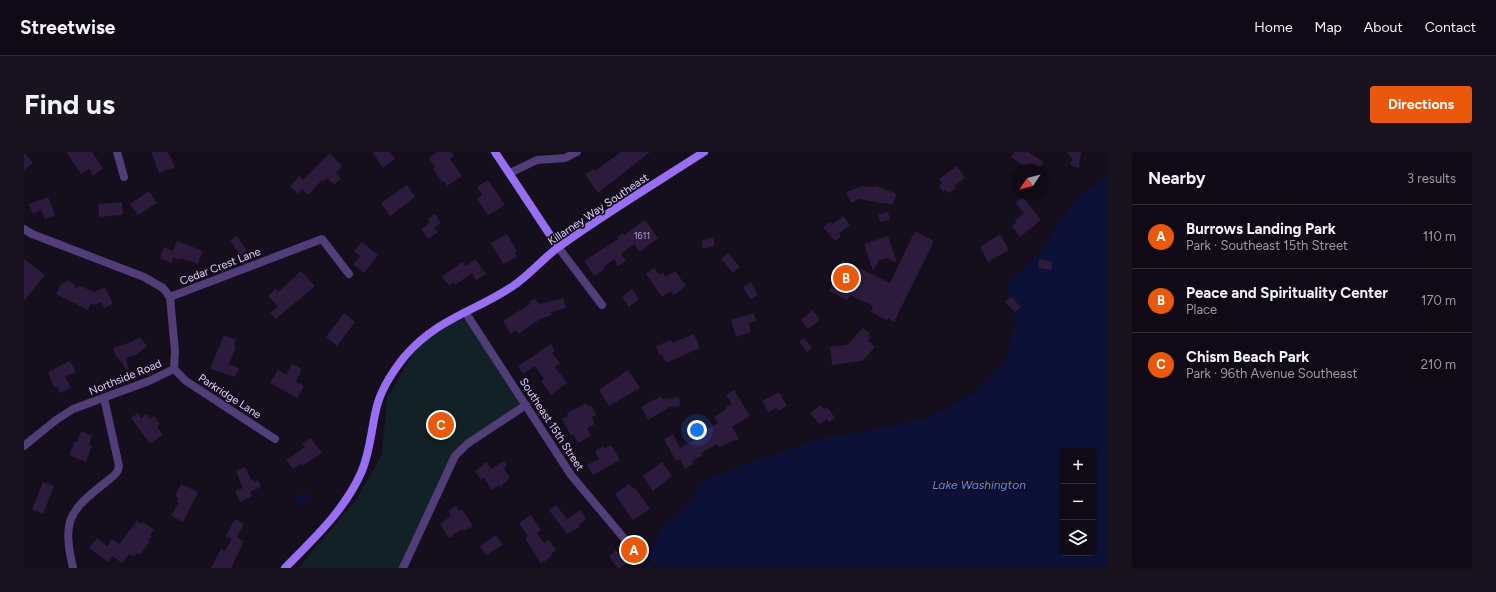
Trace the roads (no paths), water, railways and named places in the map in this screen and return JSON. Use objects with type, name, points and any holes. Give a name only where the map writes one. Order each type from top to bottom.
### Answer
[{"type":"street","points":[[117,152],[124,177]]},
{"type":"street","points":[[495,152],[558,247],[602,305]]},
{"type":"street","points":[[510,173],[533,161],[565,158],[577,152]]},
{"type":"street","name":"Killarney Way Southeast","points":[[285,568],[332,519],[353,490],[367,455],[379,398],[394,372],[420,341],[446,321],[514,286],[558,247],[704,152]]},
{"type":"street","name":"Cedar Crest Lane","points":[[24,229],[32,234],[144,277],[163,288],[170,297],[322,239],[349,274]]},
{"type":"street","name":"Northside Road","points":[[24,446],[64,414],[174,369],[175,351],[170,297]]},
{"type":"street","name":"Southeast 15th Street","points":[[465,312],[571,475],[628,543]]},
{"type":"street","name":"Parkridge Lane","points":[[174,369],[186,381],[275,439]]},
{"type":"street","points":[[73,568],[68,538],[69,528],[76,507],[118,472],[119,466],[104,398]]},
{"type":"street","points":[[403,568],[455,456],[467,444],[526,405]]},
{"type":"water","name":"Lake Washington","points":[[1108,176],[1108,568],[642,568],[648,552],[657,540],[660,530],[697,496],[693,490],[713,476],[729,472],[739,466],[823,438],[861,432],[928,418],[974,393],[1006,361],[1015,322],[1006,283],[1039,253],[1078,197]]},
{"type":"water","points":[[305,491],[308,494],[308,498],[300,506],[297,506],[295,502],[301,492]]},
{"type":"place","name":"Peace and Spirituality Center","points":[[846,278]]},
{"type":"place","name":"Chism Beach Park","points":[[441,425]]},
{"type":"place","name":"Burrows Landing Park","points":[[634,550]]}]
